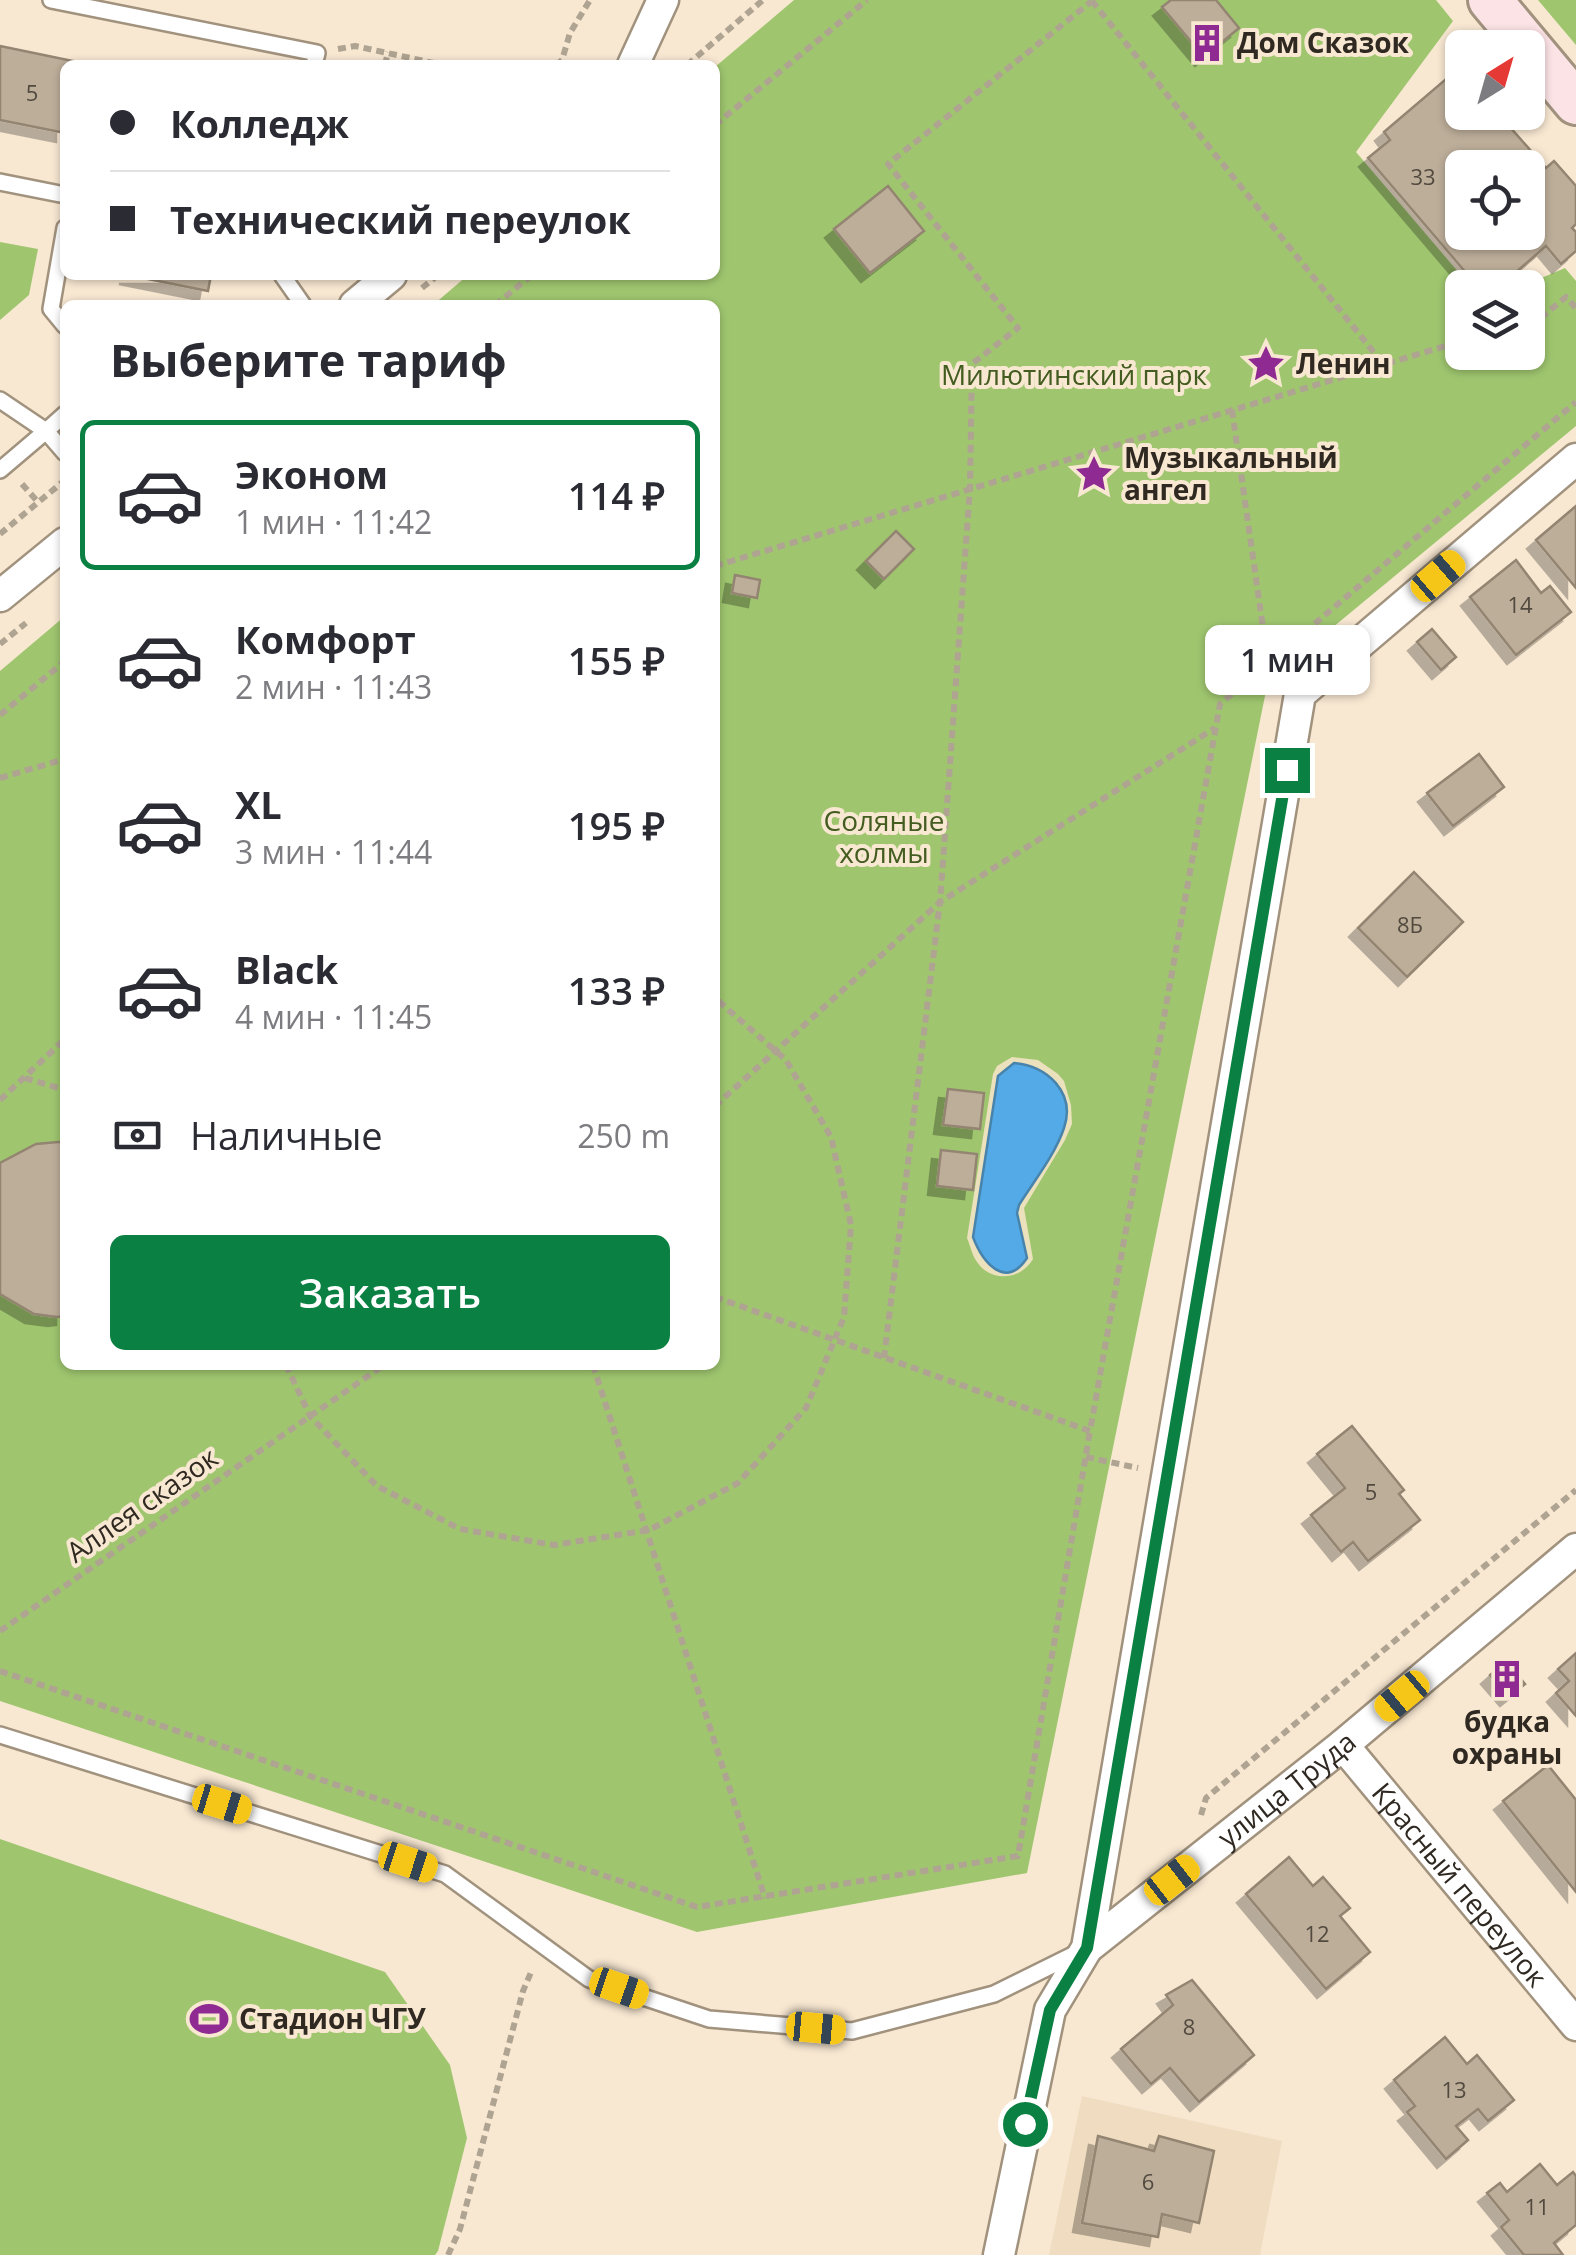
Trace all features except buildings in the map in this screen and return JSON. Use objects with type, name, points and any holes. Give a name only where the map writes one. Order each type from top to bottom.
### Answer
[{"type":"main road","points":[[1490,0],[1576,103]]},
{"type":"street","points":[[635,60],[663,0]]},
{"type":"street","points":[[361,300],[385,280]]},
{"type":"street","points":[[1000,2255],[1050,2010],[1087,1948],[1300,694],[1576,459]]},
{"type":"street","points":[[0,596],[60,547]]},
{"type":"street","name":"улица Труда","points":[[1087,1948],[1344,1745],[1576,1548]]},
{"type":"street","name":"Красный переулок","points":[[1344,1745],[1576,2025]]},
{"type":"lane","points":[[51,0],[316,59]]},
{"type":"lane","points":[[0,182],[60,194]]},
{"type":"lane","points":[[60,255],[50,309],[60,320]]},
{"type":"lane","points":[[0,400],[46,430],[60,447]]},
{"type":"lane","points":[[0,470],[60,418]]},
{"type":"lane","points":[[0,1735],[444,1874],[589,1978],[709,2019],[852,2031],[994,1994],[1087,1948]]},
{"type":"path","points":[[562,60],[570,33],[590,0]]},
{"type":"path","points":[[693,60],[764,0]]},
{"type":"path","points":[[720,120],[867,0]]},
{"type":"path","points":[[884,1358],[940,902],[970,488],[972,364],[1018,328],[888,164],[1092,1],[1384,364]]},
{"type":"path","points":[[316,59],[355,46],[422,60]]},
{"type":"path","points":[[386,60],[388,52]]},
{"type":"path","points":[[501,300],[526,280]]},
{"type":"path","points":[[1545,314],[1566,297],[1576,308]]},
{"type":"path","points":[[720,564],[1445,346]]},
{"type":"path","points":[[0,1670],[698,1907],[1018,1856],[1220,704],[1576,402]]},
{"type":"path","points":[[1232,410],[1268,663]]},
{"type":"path","points":[[0,534],[60,484]]},
{"type":"path","points":[[0,715],[60,665]]},
{"type":"path","points":[[720,1101],[940,902],[1215,728]]},
{"type":"path","points":[[0,778],[60,760]]},
{"type":"path","points":[[288,1370],[310,1416],[376,1486],[460,1529],[554,1544],[646,1530],[738,1483],[806,1408],[844,1317],[852,1225],[831,1137],[786,1060],[720,1002]]},
{"type":"path","points":[[0,1100],[60,1044]]},
{"type":"path","points":[[24,1078],[60,1089]]},
{"type":"path","points":[[720,1299],[1090,1432]]},
{"type":"path","name":"Аллея сказок","points":[[0,1630],[377,1370]]},
{"type":"path","points":[[595,1370],[764,1898]]},
{"type":"path","points":[[1086,1457],[1168,1475]]},
{"type":"path","points":[[1199,1821],[1206,1798],[1576,1490]]},
{"type":"path","points":[[448,2255],[460,2229],[523,1991],[543,1946]]},
{"type":"shaded area","points":[[1082,2096],[1282,2141],[1260,2255],[1049,2255]]},
{"type":"green space","name":"Милютинский парк","points":[[794,0],[1436,0],[1453,21],[1356,152],[1457,270],[1445,270],[1445,370],[1545,370],[1545,276],[1565,268],[1576,281],[1576,426],[1268,681],[1027,1873],[697,1932],[0,1701],[0,671],[60,620],[60,1370],[720,1370],[720,300],[439,300],[462,280],[720,280],[720,63]]},
{"type":"green space","points":[[1538,0],[1576,0],[1576,45]]},
{"type":"green space","points":[[0,242],[38,249],[29,295],[0,320]]},
{"type":"green space","name":"Стадион ЧГУ","points":[[0,1839],[385,1972],[450,2065],[467,2138],[435,2255],[0,2255]]},
{"type":"sand","points":[[1012,1057],[1038,1060],[1058,1074],[1071,1105],[1072,1124],[1024,1208],[1033,1259],[1014,1275],[998,1276],[983,1269],[967,1238],[993,1074],[997,1066]]},
{"type":"water","points":[[1014,1063],[1037,1069],[1056,1083],[1067,1115],[1055,1148],[1019,1205],[1017,1213],[1027,1258],[1019,1268],[1003,1272],[988,1263],[973,1237],[998,1076]]},
{"type":"place","name":"Дом Сказок","points":[[1207,43]]},
{"type":"place","name":"Ленин","points":[[1266,364]]},
{"type":"place","name":"Музыкальный ангел","points":[[1094,474]]},
{"type":"place","name":"будка охраны","points":[[1507,1679]]},
{"type":"place","name":"Стадион ЧГУ","points":[[209,2019]]},
{"type":"route","points":[[1025,2124],[1050,2010],[1087,1948],[1287,770]]},
{"type":"park label","name":"Соляные холмы","points":[[884,837]]}]
